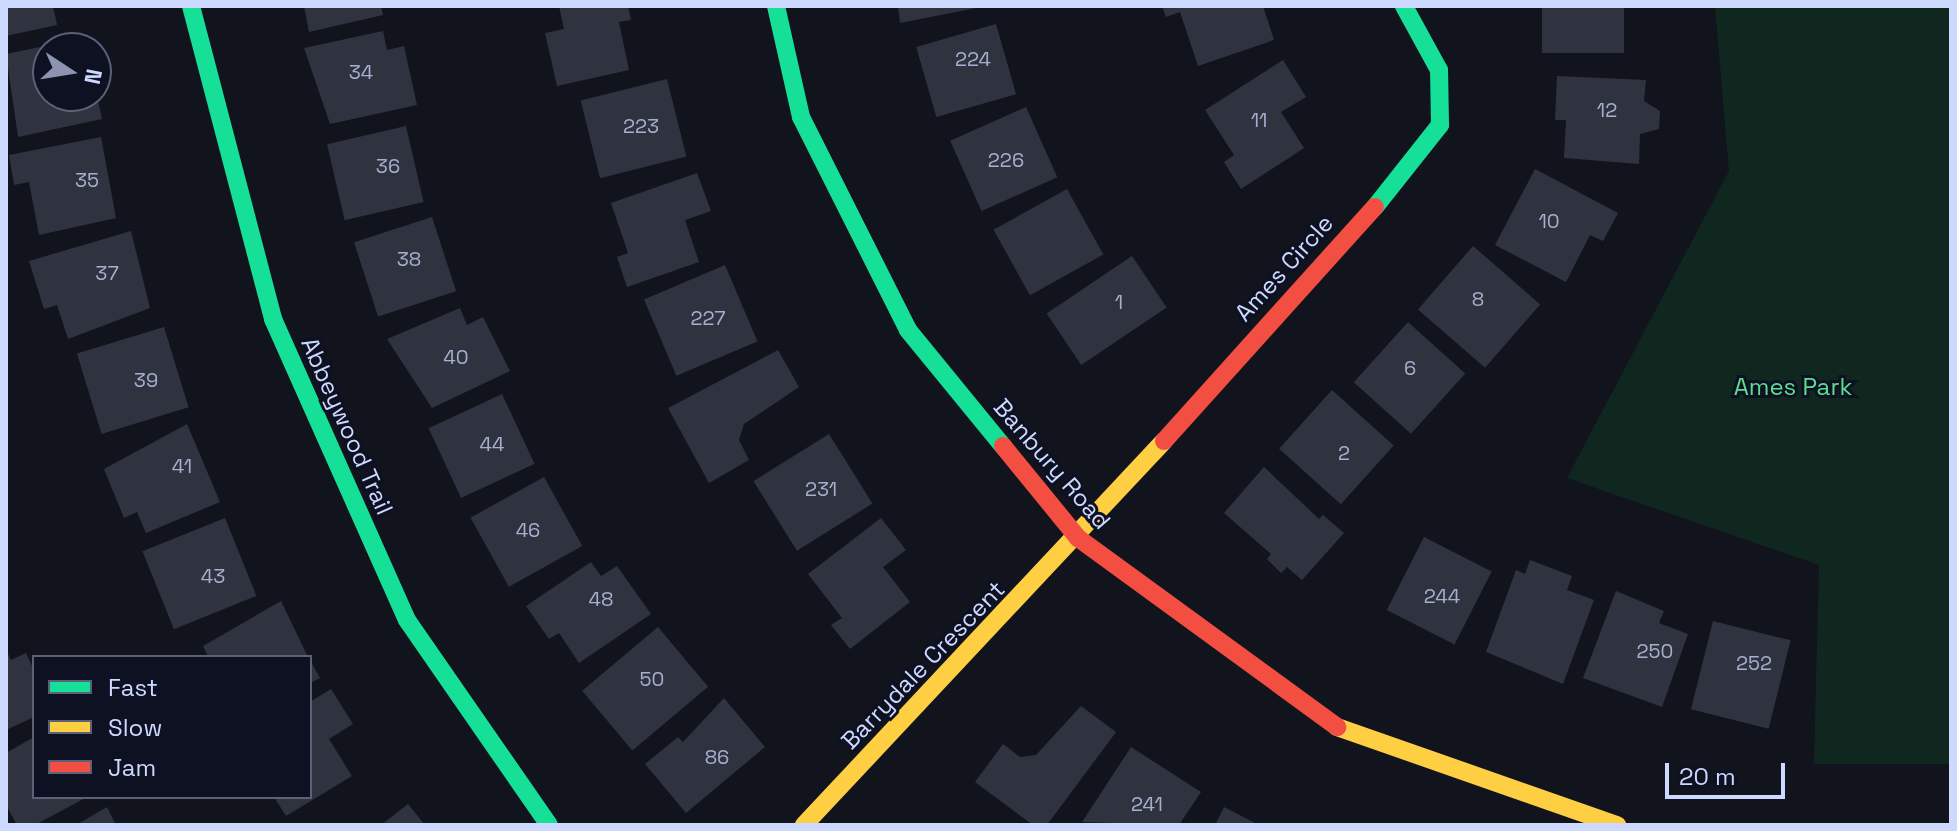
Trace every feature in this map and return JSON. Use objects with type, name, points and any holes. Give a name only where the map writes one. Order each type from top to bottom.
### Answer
[{"type":"street","name":"Abbeywood Trail","points":[[191,6],[206,82],[280,334],[407,620],[549,825]]},
{"type":"street","name":"Banbury Road","points":[[776,6],[801,117],[908,330],[1078,538],[1331,725],[1617,825]]},
{"type":"street","name":"Ames Circle","points":[[1078,538],[1427,148],[1440,125],[1439,70],[1404,6]]},
{"type":"street","name":"Barrydale Crescent","points":[[804,825],[1078,538]]},
{"type":"green space","name":"Ames Park","points":[[1715,6],[1951,6],[1951,764],[1814,764],[1819,565],[1567,478],[1729,171]]},
{"type":"building","points":[[6,6],[53,6],[57,25],[6,36]]},
{"type":"building","points":[[304,6],[381,6],[383,15],[309,32]]},
{"type":"building","points":[[559,6],[628,6],[631,20],[619,22],[629,70],[557,86],[545,33],[564,29]]},
{"type":"building","points":[[898,6],[975,6],[976,8],[900,23]]},
{"type":"building","points":[[1162,6],[1263,6],[1274,40],[1198,66],[1180,12],[1166,17]]},
{"type":"building","points":[[1542,6],[1624,6],[1624,53],[1542,53]]},
{"type":"building","points":[[996,24],[1016,94],[936,117],[916,47]]},
{"type":"building","points":[[383,31],[387,50],[404,46],[417,105],[330,124],[304,48]]},
{"type":"building","points":[[32,49],[32,112],[100,112],[102,119],[18,137],[6,54]]},
{"type":"building","points":[[1283,60],[1306,97],[1281,112],[1304,148],[1241,189],[1224,162],[1234,155],[1205,110]]},
{"type":"building","points":[[1557,76],[1646,80],[1644,101],[1660,111],[1659,129],[1640,134],[1639,164],[1564,158],[1566,120],[1555,120]]},
{"type":"building","points":[[667,79],[686,157],[600,178],[581,101]]},
{"type":"building","points":[[1026,107],[1057,177],[981,211],[950,141]]},
{"type":"building","points":[[406,126],[424,202],[345,220],[327,144]]},
{"type":"building","points":[[101,137],[116,218],[39,235],[29,182],[14,185],[9,155]]},
{"type":"building","points":[[1535,169],[1618,213],[1603,241],[1590,235],[1566,282],[1495,245]]},
{"type":"building","points":[[697,173],[711,211],[685,220],[699,262],[627,287],[617,257],[628,253],[611,203]]},
{"type":"building","points":[[1067,189],[1103,255],[1030,295],[994,230]]},
{"type":"building","points":[[432,217],[456,291],[378,317],[354,242]]},
{"type":"building","points":[[131,231],[150,308],[68,339],[57,305],[44,309],[29,261]]},
{"type":"building","points":[[1473,246],[1540,304],[1485,368],[1418,309]]},
{"type":"building","points":[[1132,256],[1167,307],[1081,365],[1047,314]]},
{"type":"building","points":[[725,265],[757,341],[676,376],[644,299]]},
{"type":"building","points":[[460,308],[467,325],[483,317],[510,371],[432,408],[387,339]]},
{"type":"building","points":[[1408,322],[1465,374],[1411,434],[1354,382]]},
{"type":"building","points":[[164,327],[189,407],[102,434],[77,354]]},
{"type":"building","points":[[778,350],[799,387],[744,424],[739,440],[749,460],[709,483],[668,408]]},
{"type":"building","points":[[1332,390],[1394,446],[1341,504],[1279,449]]},
{"type":"building","points":[[502,394],[535,464],[461,498],[429,428]]},
{"type":"building","points":[[187,424],[220,502],[146,533],[137,512],[124,518],[104,469]]},
{"type":"building","points":[[829,434],[872,504],[797,551],[754,481]]},
{"type":"building","points":[[1264,467],[1319,519],[1323,515],[1344,533],[1302,580],[1287,567],[1281,573],[1267,559],[1271,554],[1224,513]]},
{"type":"building","points":[[544,477],[582,546],[509,587],[471,518]]},
{"type":"building","points":[[225,518],[256,596],[174,629],[142,551]]},
{"type":"building","points":[[881,518],[906,550],[883,567],[910,602],[850,649],[831,625],[842,618],[808,574]]},
{"type":"building","points":[[1424,537],[1492,572],[1454,645],[1387,610]]},
{"type":"building","points":[[1530,560],[1572,576],[1567,590],[1594,600],[1563,684],[1486,652],[1516,570],[1525,574]]},
{"type":"building","points":[[591,562],[601,576],[617,566],[651,614],[579,663],[559,633],[549,639],[526,606]]},
{"type":"building","points":[[1616,591],[1664,611],[1659,623],[1688,634],[1662,707],[1583,678]]},
{"type":"building","points":[[281,601],[307,655],[207,655],[203,646]]},
{"type":"building","points":[[1713,621],[1791,640],[1769,729],[1691,709]]},
{"type":"building","points":[[658,627],[708,687],[632,750],[582,691]]},
{"type":"building","points":[[6,650],[11,660],[26,653],[32,666],[32,718],[6,730]]},
{"type":"building","points":[[312,664],[320,678],[312,682]]},
{"type":"building","points":[[331,689],[353,724],[329,739],[352,776],[286,816],[275,799],[312,799],[312,701]]},
{"type":"building","points":[[724,698],[765,747],[686,813],[645,764],[678,737],[683,742]]},
{"type":"building","points":[[1081,706],[1116,732],[1047,825],[1033,825],[975,782],[1003,744],[1020,757],[1036,755]]},
{"type":"building","points":[[32,738],[32,799],[83,799],[35,825],[17,825],[6,805],[6,753]]},
{"type":"building","points":[[1131,747],[1201,792],[1179,825],[1082,822]]},
{"type":"building","points":[[408,804],[425,825],[381,825]]},
{"type":"building","points":[[107,807],[116,825],[76,825]]},
{"type":"building","points":[[1224,807],[1259,825],[1215,825]]},
{"type":"traffic: fast","points":[[191,6],[273,319],[407,620],[549,825]]},
{"type":"traffic: fast","points":[[776,6],[801,117],[908,330],[1003,446]]},
{"type":"traffic: fast","points":[[1375,207],[1440,125],[1439,70],[1404,6]]},
{"type":"traffic: slow","points":[[804,825],[1164,441]]},
{"type":"traffic: slow","points":[[1337,727],[1617,825]]},
{"type":"traffic: jam","points":[[1164,441],[1375,207]]},
{"type":"traffic: jam","points":[[1003,446],[1078,538],[1337,727]]}]
